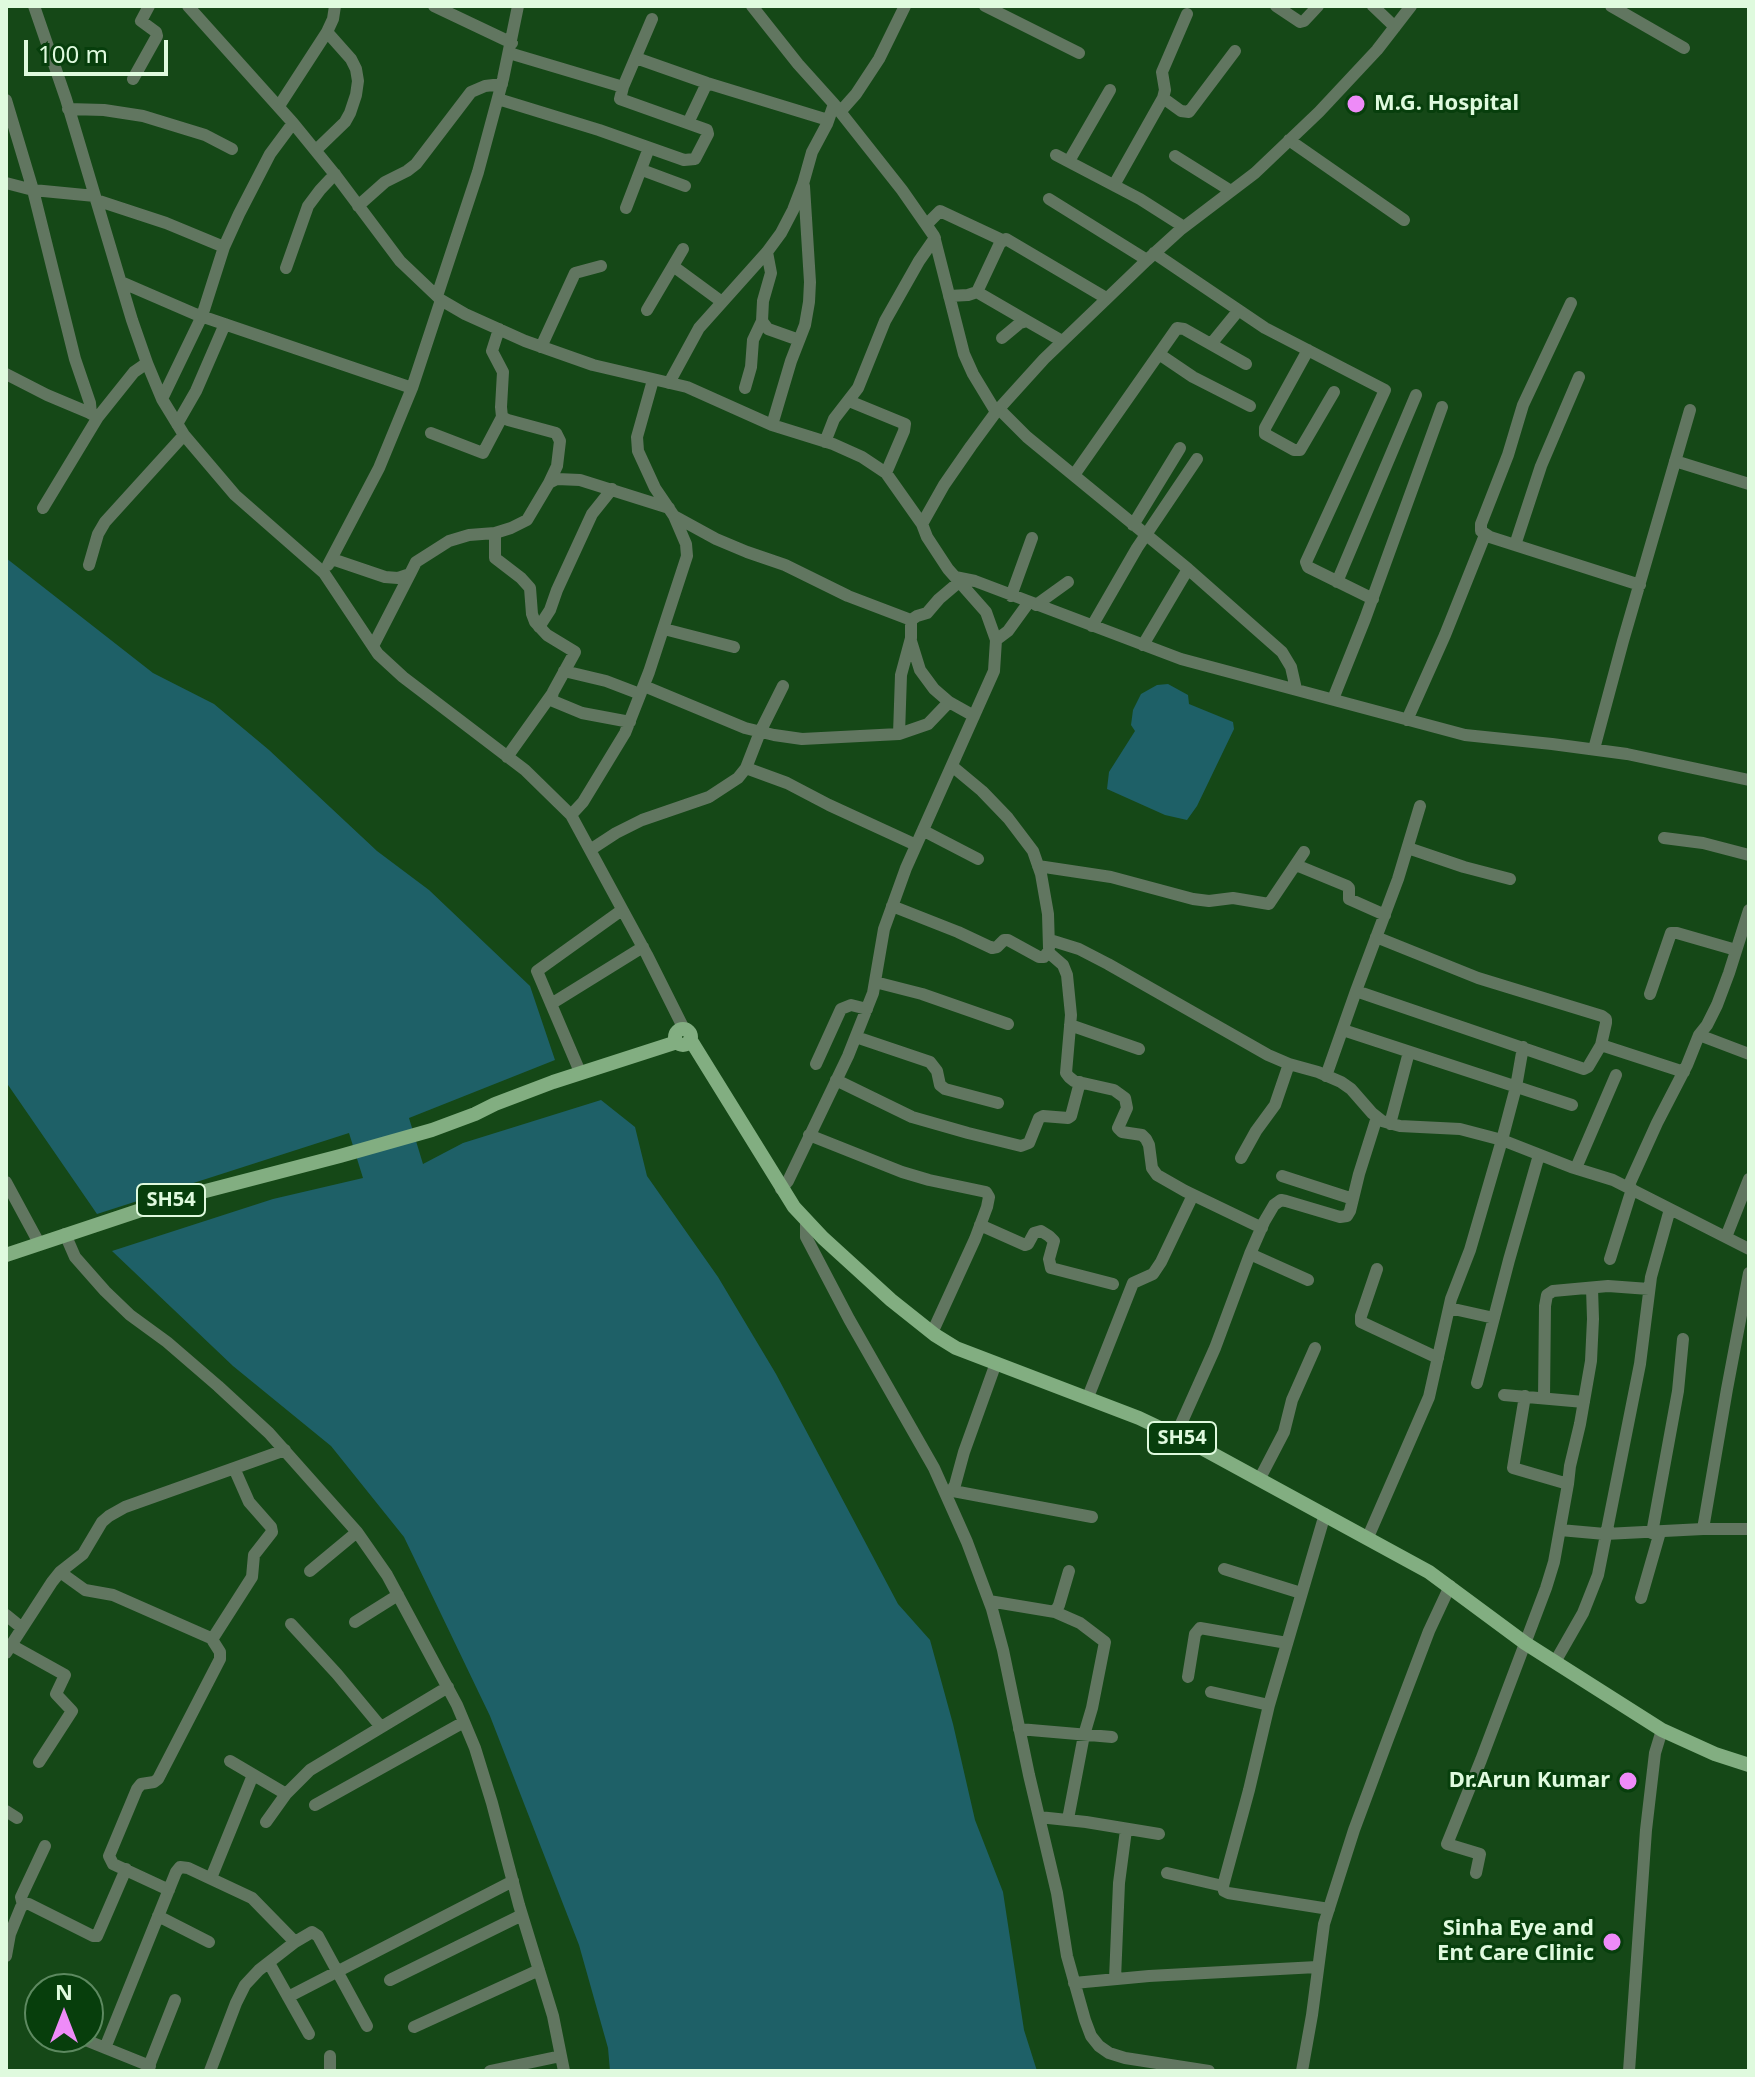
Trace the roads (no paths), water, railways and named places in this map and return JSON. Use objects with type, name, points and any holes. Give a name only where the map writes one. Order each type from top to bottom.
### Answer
[{"type":"main road","name":"SH54","points":[[6,1255],[171,1200],[432,1130],[519,1094],[684,1036],[781,1189],[806,1221],[891,1300],[932,1333],[956,1348],[1088,1397],[1176,1435],[1410,1560],[1525,1643],[1662,1730],[1715,1754],[1749,1765]]},
{"type":"street","points":[[34,6],[147,363],[162,399],[180,429],[235,495],[324,573],[378,654],[403,677],[525,770],[571,815],[643,947],[684,1036]]},
{"type":"street","points":[[133,79],[157,36],[141,21],[149,6]]},
{"type":"street","points":[[188,6],[316,150],[400,261],[439,298],[465,314],[541,347],[593,365],[687,387],[772,425],[862,457],[886,473],[957,580],[986,612],[996,640],[994,671],[892,906],[884,929],[875,982],[856,1037],[788,1181],[781,1189]]},
{"type":"street","points":[[279,106],[327,32],[335,6]]},
{"type":"street","points":[[434,6],[511,48],[623,87]]},
{"type":"street","points":[[324,573],[379,468],[412,388],[478,172],[511,48],[518,6]]},
{"type":"street","points":[[752,6],[837,108],[927,224],[935,238],[964,354],[973,374],[998,411],[1188,569],[1282,652],[1291,667],[1296,689]]},
{"type":"street","points":[[669,383],[699,328],[781,233],[803,184],[812,152],[828,120],[837,108],[856,94],[879,59],[905,6]]},
{"type":"street","points":[[985,6],[1079,53]]},
{"type":"street","points":[[1276,6],[1300,22],[1318,6]]},
{"type":"street","points":[[1373,6],[1395,27]]},
{"type":"street","points":[[922,524],[944,485],[998,411],[1062,341],[1184,227],[1255,173],[1359,70],[1411,6]]},
{"type":"street","points":[[1611,6],[1684,48]]},
{"type":"street","points":[[1114,185],[1163,98],[1162,72],[1187,14]]},
{"type":"street","points":[[498,99],[688,161],[695,159],[708,132],[621,100],[620,97],[652,19]]},
{"type":"street","points":[[316,150],[345,122],[354,105],[358,81],[351,59],[327,32]]},
{"type":"street","points":[[1163,98],[1181,111],[1189,112],[1235,51]]},
{"type":"street","points":[[636,58],[828,120]]},
{"type":"street","points":[[688,123],[707,83]]},
{"type":"street","points":[[358,206],[385,182],[416,164],[471,92],[502,84]]},
{"type":"street","points":[[1069,161],[1110,90]]},
{"type":"street","points":[[6,100],[33,190],[72,345],[95,415]]},
{"type":"street","points":[[68,109],[143,116],[205,135],[232,149]]},
{"type":"street","points":[[162,399],[202,316],[224,247],[239,214],[270,154],[293,123]]},
{"type":"street","points":[[1289,140],[1404,220]]},
{"type":"street","points":[[626,208],[649,148]]},
{"type":"street","points":[[1056,155],[1184,227]]},
{"type":"street","points":[[1175,156],[1231,191]]},
{"type":"street","points":[[642,170],[685,186]]},
{"type":"street","points":[[286,268],[308,206],[335,174]]},
{"type":"street","points":[[6,183],[33,190],[96,198],[224,247]]},
{"type":"street","points":[[772,425],[805,325],[809,302],[803,184]]},
{"type":"street","points":[[1049,199],[1265,328],[1383,389],[1385,392],[1306,560],[1308,567],[1373,599]]},
{"type":"street","points":[[927,224],[940,211],[1002,240],[1011,241],[1106,298]]},
{"type":"street","points":[[825,442],[834,419],[858,388],[885,321],[935,238]]},
{"type":"street","points":[[949,296],[977,292],[1002,240]]},
{"type":"street","points":[[647,310],[683,249]]},
{"type":"street","points":[[745,388],[751,367],[753,340],[762,321],[761,309],[771,269],[767,252]]},
{"type":"street","points":[[541,347],[575,273],[601,266]]},
{"type":"street","points":[[673,266],[722,302]]},
{"type":"street","points":[[121,282],[202,316],[412,388]]},
{"type":"street","points":[[977,292],[1062,341]]},
{"type":"street","points":[[1571,303],[1523,405],[1481,531],[1485,535],[1640,585]]},
{"type":"street","points":[[1211,344],[1238,311]]},
{"type":"street","points":[[762,321],[768,329],[799,340]]},
{"type":"street","points":[[1002,338],[1027,321]]},
{"type":"street","points":[[89,565],[105,522],[180,429],[225,324]]},
{"type":"street","points":[[1074,475],[1175,330],[1179,328],[1246,364]]},
{"type":"street","points":[[431,433],[483,453],[502,417],[503,372],[492,351],[499,329]]},
{"type":"street","points":[[1308,350],[1265,428],[1265,434],[1294,450],[1300,450],[1334,392]]},
{"type":"street","points":[[1159,354],[1193,377],[1250,406]]},
{"type":"street","points":[[43,508],[95,415],[134,372],[147,363]]},
{"type":"street","points":[[6,374],[95,415]]},
{"type":"street","points":[[1515,545],[1541,466],[1579,377]]},
{"type":"street","points":[[571,815],[597,781],[630,722],[687,556],[686,544],[672,512],[655,488],[638,451],[637,437],[653,380]]},
{"type":"street","points":[[1337,582],[1416,395]]},
{"type":"street","points":[[849,401],[905,424],[886,473]]},
{"type":"street","points":[[1333,699],[1373,599],[1442,407]]},
{"type":"street","points":[[1594,749],[1690,410]]},
{"type":"street","points":[[373,646],[416,562],[449,541],[469,535],[495,533],[527,520],[549,483],[557,466],[559,436],[502,417]]},
{"type":"street","points":[[1133,525],[1180,448]]},
{"type":"street","points":[[1092,626],[1129,561],[1197,459]]},
{"type":"street","points":[[1675,461],[1749,484]]},
{"type":"street","points":[[549,483],[557,479],[580,480],[612,489],[672,512],[716,539],[785,565],[848,596],[911,620],[927,613],[957,580],[975,581],[1181,659],[1465,735],[1594,749],[1749,780]]},
{"type":"street","points":[[539,627],[550,610],[592,514],[612,489]]},
{"type":"street","points":[[495,533],[495,558],[530,588],[532,614],[539,627],[575,652],[552,694],[507,757]]},
{"type":"street","points":[[1407,720],[1485,535]]},
{"type":"street","points":[[1011,596],[1032,538]]},
{"type":"street","points":[[332,559],[392,578],[410,574]]},
{"type":"street","points":[[1143,645],[1188,569]]},
{"type":"street","points":[[996,640],[1032,604],[1068,582]]},
{"type":"street","points":[[899,734],[901,675],[911,638],[911,620]]},
{"type":"street","points":[[664,629],[734,647]]},
{"type":"street","points":[[911,638],[920,670],[934,689],[974,716]]},
{"type":"street","points":[[564,671],[642,690],[760,732],[802,739],[899,734],[928,724],[949,702]]},
{"type":"street","points":[[590,850],[642,820],[709,797],[738,778],[746,768],[783,686]]},
{"type":"street","points":[[552,694],[553,701],[565,707],[592,716],[630,722]]},
{"type":"street","points":[[892,906],[992,948],[1008,940],[1044,957],[1049,946],[1048,914],[1033,851],[1008,818],[952,766]]},
{"type":"street","points":[[746,768],[787,783],[916,845]]},
{"type":"street","points":[[1326,1076],[1385,915],[1420,806]]},
{"type":"street","points":[[924,831],[978,859]]},
{"type":"street","points":[[1664,838],[1703,843],[1749,855]]},
{"type":"street","points":[[1408,848],[1510,879]]},
{"type":"street","points":[[1038,866],[1111,877],[1193,899],[1233,898],[1269,904],[1304,852]]},
{"type":"street","points":[[1296,865],[1349,887],[1349,899],[1385,915]]},
{"type":"street","points":[[580,1072],[537,971],[622,910]]},
{"type":"street","points":[[1610,1259],[1630,1188],[1699,1035],[1717,1005],[1749,910]]},
{"type":"street","points":[[1650,994],[1671,933],[1736,950]]},
{"type":"street","points":[[1356,991],[1586,1069],[1601,1045],[1606,1023],[1602,1016],[1478,978],[1376,937]]},
{"type":"street","points":[[1049,946],[1067,975],[1070,1025],[1066,1073],[1074,1081],[1121,1094],[1127,1108],[1118,1128],[1146,1139],[1152,1168],[1157,1175],[1262,1228]]},
{"type":"street","points":[[1049,946],[1079,949],[1245,1043],[1351,1089],[1377,1117],[1390,1124],[1460,1129],[1502,1140],[1613,1180],[1749,1249]]},
{"type":"street","points":[[551,1004],[643,947]]},
{"type":"street","points":[[875,982],[922,994],[1008,1024]]},
{"type":"street","points":[[816,1064],[841,1009],[851,1005],[867,1009]]},
{"type":"street","points":[[1070,1025],[1139,1049]]},
{"type":"street","points":[[1343,1030],[1572,1105]]},
{"type":"street","points":[[1699,1035],[1749,1054]]},
{"type":"street","points":[[856,1037],[930,1062],[937,1071],[940,1085],[945,1089],[998,1103]]},
{"type":"street","points":[[1601,1045],[1684,1072]]},
{"type":"street","points":[[1368,1537],[1429,1397],[1449,1308],[1470,1250],[1502,1140],[1523,1047]]},
{"type":"street","points":[[1390,1124],[1409,1052]]},
{"type":"street","points":[[1241,1158],[1275,1105],[1289,1064]]},
{"type":"street","points":[[1576,1168],[1616,1075]]},
{"type":"street","points":[[836,1080],[912,1117],[1021,1146],[1029,1143],[1039,1118],[1071,1116],[1080,1082]]},
{"type":"street","points":[[1176,1435],[1215,1348],[1250,1254],[1274,1205],[1281,1200],[1344,1217],[1349,1214],[1377,1117]]},
{"type":"street","points":[[809,1135],[916,1176],[986,1192],[989,1197],[987,1207],[932,1333]]},
{"type":"street","points":[[1477,1383],[1539,1155]]},
{"type":"street","points":[[1282,1176],[1353,1199]]},
{"type":"street","points":[[1726,1237],[1749,1179]]},
{"type":"street","points":[[6,1182],[39,1243]]},
{"type":"street","points":[[1088,1397],[1133,1283],[1153,1274],[1193,1195]]},
{"type":"street","points":[[1555,1662],[1591,1596],[1602,1556],[1640,1364],[1653,1265],[1670,1209]]},
{"type":"street","points":[[806,1221],[806,1237],[849,1319],[950,1494],[989,1601],[1003,1650],[1057,1893],[1067,1956],[1091,2036],[1109,2053],[1125,2058],[1209,2071]]},
{"type":"street","points":[[980,1225],[1025,1245],[1034,1233],[1041,1231],[1054,1241],[1049,1259],[1051,1268],[1113,1284]]},
{"type":"street","points":[[65,1234],[75,1257],[105,1291],[218,1386],[285,1450],[357,1532],[398,1595],[464,1722],[492,1803],[553,2016],[564,2071]]},
{"type":"street","points":[[1250,1254],[1308,1280]]},
{"type":"street","points":[[1377,1269],[1361,1322],[1438,1358]]},
{"type":"street","points":[[1703,1529],[1749,1273]]},
{"type":"street","points":[[1544,1398],[1546,1297],[1553,1291],[1617,1286],[1649,1289]]},
{"type":"street","points":[[1476,1873],[1480,1854],[1447,1844],[1546,1588],[1560,1530],[1591,1361],[1592,1288]]},
{"type":"street","points":[[1449,1308],[1494,1318]]},
{"type":"street","points":[[1641,1598],[1656,1532],[1683,1339]]},
{"type":"street","points":[[1259,1480],[1284,1432],[1292,1400],[1315,1348]]},
{"type":"street","points":[[950,1494],[996,1363]]},
{"type":"street","points":[[1504,1395],[1584,1402]]},
{"type":"street","points":[[1525,1396],[1513,1468],[1568,1484]]},
{"type":"street","points":[[39,1762],[72,1711],[56,1694],[64,1674],[8,1649],[60,1572],[83,1554],[109,1516],[125,1507],[285,1450]]},
{"type":"street","points":[[213,1639],[252,1577],[254,1555],[272,1532],[249,1502],[234,1468]]},
{"type":"street","points":[[950,1494],[1092,1517]]},
{"type":"street","points":[[1325,1514],[1269,1705],[1223,1886],[1228,1893],[1329,1909]]},
{"type":"street","points":[[1560,1530],[1605,1534],[1749,1529]]},
{"type":"street","points":[[310,1571],[357,1532]]},
{"type":"street","points":[[1224,1569],[1301,1593]]},
{"type":"street","points":[[1055,1612],[1069,1571]]},
{"type":"street","points":[[60,1572],[85,1590],[113,1595],[213,1639],[220,1652],[220,1659],[158,1779],[141,1784],[137,1789],[110,1852],[111,1862],[169,1890]]},
{"type":"street","points":[[1302,2071],[1324,1924],[1389,1736],[1429,1631],[1450,1586]]},
{"type":"street","points":[[355,1622],[398,1595]]},
{"type":"street","points":[[989,1601],[1055,1612],[1080,1623],[1105,1642],[1068,1819]]},
{"type":"street","points":[[6,1615],[22,1628]]},
{"type":"street","points":[[291,1624],[381,1727]]},
{"type":"street","points":[[1188,1677],[1195,1634],[1200,1628],[1287,1643]]},
{"type":"street","points":[[266,1822],[286,1794],[310,1770],[448,1687]]},
{"type":"street","points":[[1211,1692],[1269,1705]]},
{"type":"street","points":[[315,1805],[464,1722]]},
{"type":"street","points":[[1019,1729],[1112,1737]]},
{"type":"street","points":[[1629,2071],[1646,1830],[1655,1753],[1662,1730]]},
{"type":"street","points":[[230,1761],[286,1794]]},
{"type":"street","points":[[211,1878],[253,1775]]},
{"type":"street","points":[[1039,1817],[1159,1834]]},
{"type":"street","points":[[1115,1979],[1119,1883],[1126,1830]]},
{"type":"street","points":[[6,1956],[10,1934],[23,1905],[21,1897],[45,1846]]},
{"type":"street","points":[[175,2000],[148,2069],[105,2048],[180,1867],[244,1892],[258,1902],[295,1942]]},
{"type":"street","points":[[23,1905],[29,1904],[97,1936],[126,1869]]},
{"type":"street","points":[[1167,1873],[1223,1886]]},
{"type":"street","points":[[288,1997],[513,1881]]},
{"type":"street","points":[[390,1980],[522,1915]]},
{"type":"street","points":[[158,1916],[209,1942]]},
{"type":"street","points":[[210,2071],[241,1992],[251,1978],[310,1933],[315,1932],[367,2026]]},
{"type":"street","points":[[269,1963],[309,2034]]},
{"type":"street","points":[[1074,1983],[1317,1967]]},
{"type":"street","points":[[414,2027],[539,1970]]},
{"type":"street","points":[[330,2056],[330,2071]]},
{"type":"street","points":[[490,2071],[561,2056]]},
{"type":"water","points":[[6,558],[153,673],[214,704],[269,750],[377,851],[429,890],[530,986],[555,1060],[409,1118],[423,1164],[463,1143],[601,1100],[635,1127],[647,1176],[718,1277],[776,1374],[898,1604],[930,1640],[975,1820],[1003,1892],[1024,2030],[1037,2071],[610,2071],[608,2048],[579,1945],[490,1716],[404,1537],[331,1446],[233,1366],[112,1251],[273,1199],[363,1178],[349,1133],[97,1214],[6,1082]]},
{"type":"water","points":[[1168,684],[1188,695],[1189,704],[1233,722],[1234,729],[1197,806],[1187,820],[1165,815],[1107,789],[1109,772],[1135,731],[1131,725],[1133,710],[1141,694],[1157,685]]},
{"type":"place","name":"M.G. Hospital","points":[[1356,104]]},
{"type":"place","name":"Dr.Arun Kumar","points":[[1628,1781]]},
{"type":"place","name":"Sinha Eye and Ent Care Clinic","points":[[1612,1942]]}]
